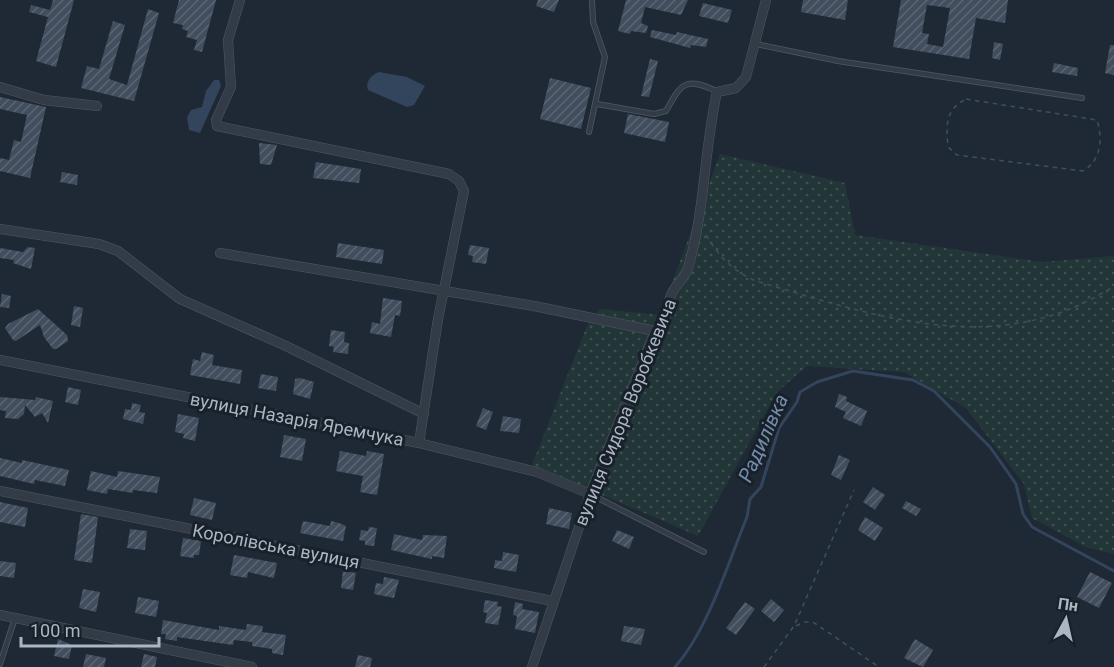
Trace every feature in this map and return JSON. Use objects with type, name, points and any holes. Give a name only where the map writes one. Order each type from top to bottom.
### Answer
[{"type":"street","points":[[240,0],[228,40],[231,87],[216,120],[217,126],[449,174],[459,182],[464,191],[464,202],[444,293],[419,443]]},
{"type":"street","points":[[717,92],[742,85],[756,44],[766,0]]},
{"type":"street","points":[[0,87],[44,100],[97,106]]},
{"type":"street","name":"вулиця Сидора Воробкевича","points":[[532,667],[590,494],[655,331],[665,323],[672,294],[687,271],[698,221],[704,167],[717,92]]},
{"type":"street","points":[[0,229],[99,244],[118,251],[180,299],[286,346],[424,414]]},
{"type":"street","points":[[220,253],[444,293],[569,312],[655,331]]},
{"type":"street","name":"вулиця Назарія Яремчука","points":[[0,360],[419,443],[537,472],[590,494]]},
{"type":"street","name":"Королівська вулиця","points":[[0,491],[553,601]]},
{"type":"street","points":[[0,615],[252,667]]},
{"type":"lane","points":[[589,132],[597,104],[605,57],[603,45],[593,22],[592,0]]},
{"type":"lane","points":[[756,44],[838,61],[1082,98]]},
{"type":"lane","points":[[597,104],[654,114],[666,111],[678,87],[687,83],[703,85],[717,92]]},
{"type":"lane","points":[[590,494],[704,552]]},
{"type":"lane","points":[[0,663],[15,618]]},
{"type":"path","points":[[966,99],[1097,120],[1100,136],[1098,154],[1092,166],[1083,171],[957,155],[948,147],[947,124],[949,112],[956,104],[966,99]]},
{"type":"path","points":[[698,221],[717,254],[741,274],[892,320],[955,326],[1016,324],[1072,309],[1114,286]]},
{"type":"path","points":[[764,667],[794,626],[854,490]]},
{"type":"path","points":[[794,626],[804,622],[813,622],[879,667]]},
{"type":"green space","points":[[720,154],[845,183],[855,235],[1042,262],[1114,256],[1114,554],[1086,547],[1032,518],[1024,484],[966,408],[904,372],[807,366],[777,392],[698,536],[532,465],[587,326],[600,309],[660,315]]},
{"type":"water","points":[[379,72],[407,77],[425,86],[414,105],[407,107],[368,90],[369,79]]},
{"type":"water","points":[[214,80],[219,80],[221,86],[200,133],[189,130],[187,117],[191,110],[202,107],[206,91]]},
{"type":"building","points":[[53,0],[74,0],[56,67],[36,61],[48,17],[29,12],[31,5],[50,10]]},
{"type":"building","points":[[179,0],[216,0],[202,52],[194,50],[197,40],[186,37],[188,31],[182,29],[183,25],[173,23]]},
{"type":"building","points":[[538,0],[559,0],[554,12],[536,6]]},
{"type":"building","points":[[626,0],[688,0],[681,15],[645,7],[641,23],[648,26],[646,33],[631,31],[630,34],[618,31]]},
{"type":"building","points":[[803,0],[848,0],[845,20],[801,12]]},
{"type":"building","points":[[901,0],[1008,0],[1005,23],[976,18],[969,59],[893,47]],"holes":[[[927,5],[950,8],[943,47],[927,44],[929,34],[922,33]]]},
{"type":"building","points":[[703,3],[732,10],[728,23],[699,16]]},
{"type":"building","points":[[148,9],[159,13],[134,101],[81,88],[87,66],[99,69],[113,21],[125,25],[109,79],[127,85]]},
{"type":"building","points":[[652,30],[676,35],[677,32],[708,39],[706,47],[691,45],[690,48],[650,37]]},
{"type":"building","points":[[994,42],[1003,44],[1000,60],[992,58]]},
{"type":"building","points":[[1110,45],[1114,45],[1114,75],[1105,73]]},
{"type":"building","points":[[650,59],[658,61],[649,97],[641,96]]},
{"type":"building","points":[[1054,63],[1078,68],[1077,76],[1052,72]]},
{"type":"building","points":[[550,78],[591,88],[581,129],[540,119]]},
{"type":"building","points":[[0,97],[46,107],[30,178],[0,171],[0,158],[9,160],[14,140],[21,142],[27,115],[0,109]]},
{"type":"building","points":[[628,114],[669,122],[665,142],[624,133]]},
{"type":"building","points":[[259,143],[277,145],[271,165],[260,164]]},
{"type":"building","points":[[316,162],[361,169],[359,183],[313,178]]},
{"type":"building","points":[[62,172],[78,175],[77,185],[60,182]]},
{"type":"building","points":[[338,243],[384,250],[382,264],[336,257]]},
{"type":"building","points":[[470,245],[489,248],[486,264],[472,262],[473,256],[468,255]]},
{"type":"building","points":[[28,247],[35,248],[31,269],[13,263],[14,260],[0,258],[0,248],[23,252]]},
{"type":"building","points":[[2,294],[11,296],[9,308],[0,307]]},
{"type":"building","points":[[383,298],[402,301],[400,316],[395,315],[391,337],[370,333],[372,322],[380,324]]},
{"type":"building","points":[[74,306],[83,308],[80,327],[71,325]]},
{"type":"building","points":[[38,309],[67,335],[68,341],[56,349],[53,349],[44,337],[40,325],[16,341],[5,328],[8,324]]},
{"type":"building","points":[[331,330],[345,332],[344,342],[349,343],[348,354],[333,352],[334,347],[329,346]]},
{"type":"building","points":[[202,352],[214,355],[212,365],[242,370],[240,384],[190,375],[193,359],[200,361]]},
{"type":"building","points":[[261,374],[278,377],[276,391],[258,388]]},
{"type":"building","points":[[295,379],[314,382],[310,399],[293,394]]},
{"type":"building","points":[[68,387],[81,390],[78,405],[65,402]]},
{"type":"building","points":[[839,394],[847,397],[846,401],[867,411],[861,426],[843,418],[846,412],[835,407]]},
{"type":"building","points":[[0,397],[35,400],[36,397],[53,401],[48,423],[42,413],[35,417],[25,405],[24,414],[18,419],[5,418],[6,411],[0,410]]},
{"type":"building","points":[[132,403],[141,405],[139,412],[145,413],[143,424],[123,419],[125,409],[131,410]]},
{"type":"building","points":[[483,408],[493,412],[486,430],[476,426]]},
{"type":"building","points":[[178,414],[199,418],[195,441],[183,438],[184,434],[175,432]]},
{"type":"building","points":[[503,416],[521,419],[519,433],[500,431]]},
{"type":"building","points":[[284,435],[306,439],[302,461],[280,457]]},
{"type":"building","points":[[340,451],[366,456],[367,451],[384,454],[377,495],[360,492],[363,476],[336,471]]},
{"type":"building","points":[[839,455],[850,460],[841,480],[831,475]]},
{"type":"building","points":[[0,458],[69,470],[65,486],[35,480],[34,484],[0,476]]},
{"type":"building","points":[[91,471],[117,477],[118,471],[160,477],[157,493],[133,490],[133,493],[108,489],[107,494],[87,490]]},
{"type":"building","points":[[873,487],[885,495],[875,510],[863,502]]},
{"type":"building","points":[[194,498],[216,503],[212,520],[190,515]]},
{"type":"building","points":[[906,501],[921,509],[916,516],[902,508]]},
{"type":"building","points":[[0,502],[28,508],[25,527],[0,522]]},
{"type":"building","points":[[549,508],[572,513],[569,529],[546,524]]},
{"type":"building","points":[[81,514],[98,517],[92,563],[74,560]]},
{"type":"building","points":[[865,517],[883,528],[875,541],[858,530]]},
{"type":"building","points":[[303,521],[330,526],[331,521],[346,526],[343,541],[300,533]]},
{"type":"building","points":[[369,527],[377,528],[374,546],[365,545],[365,541],[359,540],[361,530],[368,531]]},
{"type":"building","points":[[130,529],[147,531],[145,550],[127,548]]},
{"type":"building","points":[[617,530],[634,537],[629,549],[612,541]]},
{"type":"building","points":[[394,534],[422,540],[423,535],[447,536],[444,558],[432,556],[432,559],[391,550]]},
{"type":"building","points":[[183,538],[201,541],[199,555],[194,555],[194,558],[180,556]]},
{"type":"building","points":[[503,552],[519,555],[516,572],[494,568],[495,560],[502,561]]},
{"type":"building","points":[[234,555],[277,563],[274,578],[248,572],[247,578],[230,575]]},
{"type":"building","points":[[0,561],[16,563],[14,578],[0,576]]},
{"type":"building","points":[[343,571],[356,573],[353,590],[341,588]]},
{"type":"building","points":[[1090,572],[1112,583],[1099,608],[1077,597]]},
{"type":"building","points":[[384,577],[399,580],[394,598],[374,594],[376,583],[383,584]]},
{"type":"building","points":[[83,589],[100,592],[96,612],[79,608]]},
{"type":"building","points":[[138,597],[159,601],[156,617],[135,613]]},
{"type":"building","points":[[771,599],[784,610],[774,622],[761,611]]},
{"type":"building","points":[[485,600],[498,602],[497,606],[502,607],[498,625],[485,623],[487,613],[483,612]]},
{"type":"building","points":[[515,602],[523,604],[522,609],[539,612],[535,633],[515,629],[517,616],[513,615]]},
{"type":"building","points":[[745,602],[755,609],[736,635],[726,628]]},
{"type":"building","points":[[163,620],[219,630],[219,626],[246,630],[247,624],[263,626],[262,632],[286,635],[283,655],[272,653],[272,649],[252,646],[252,642],[234,640],[233,645],[177,637],[177,641],[165,639],[166,634],[161,634]]},
{"type":"building","points":[[624,626],[645,629],[641,645],[621,641]]},
{"type":"building","points":[[58,639],[72,645],[69,659],[54,656]]},
{"type":"building","points":[[915,639],[933,650],[923,667],[904,658]]},
{"type":"building","points":[[86,654],[106,658],[104,667],[83,667]]},
{"type":"building","points":[[144,654],[157,657],[155,667],[141,667]]},
{"type":"building","points":[[358,655],[372,658],[370,667],[355,667]]},
{"type":"waterway","name":"Радилівка","points":[[675,667],[687,652],[707,615],[747,517],[750,499],[761,487],[779,428],[797,402],[800,392],[817,382],[853,371],[913,380],[934,391],[990,447],[1016,484],[1023,514],[1032,527],[1114,571]]}]
